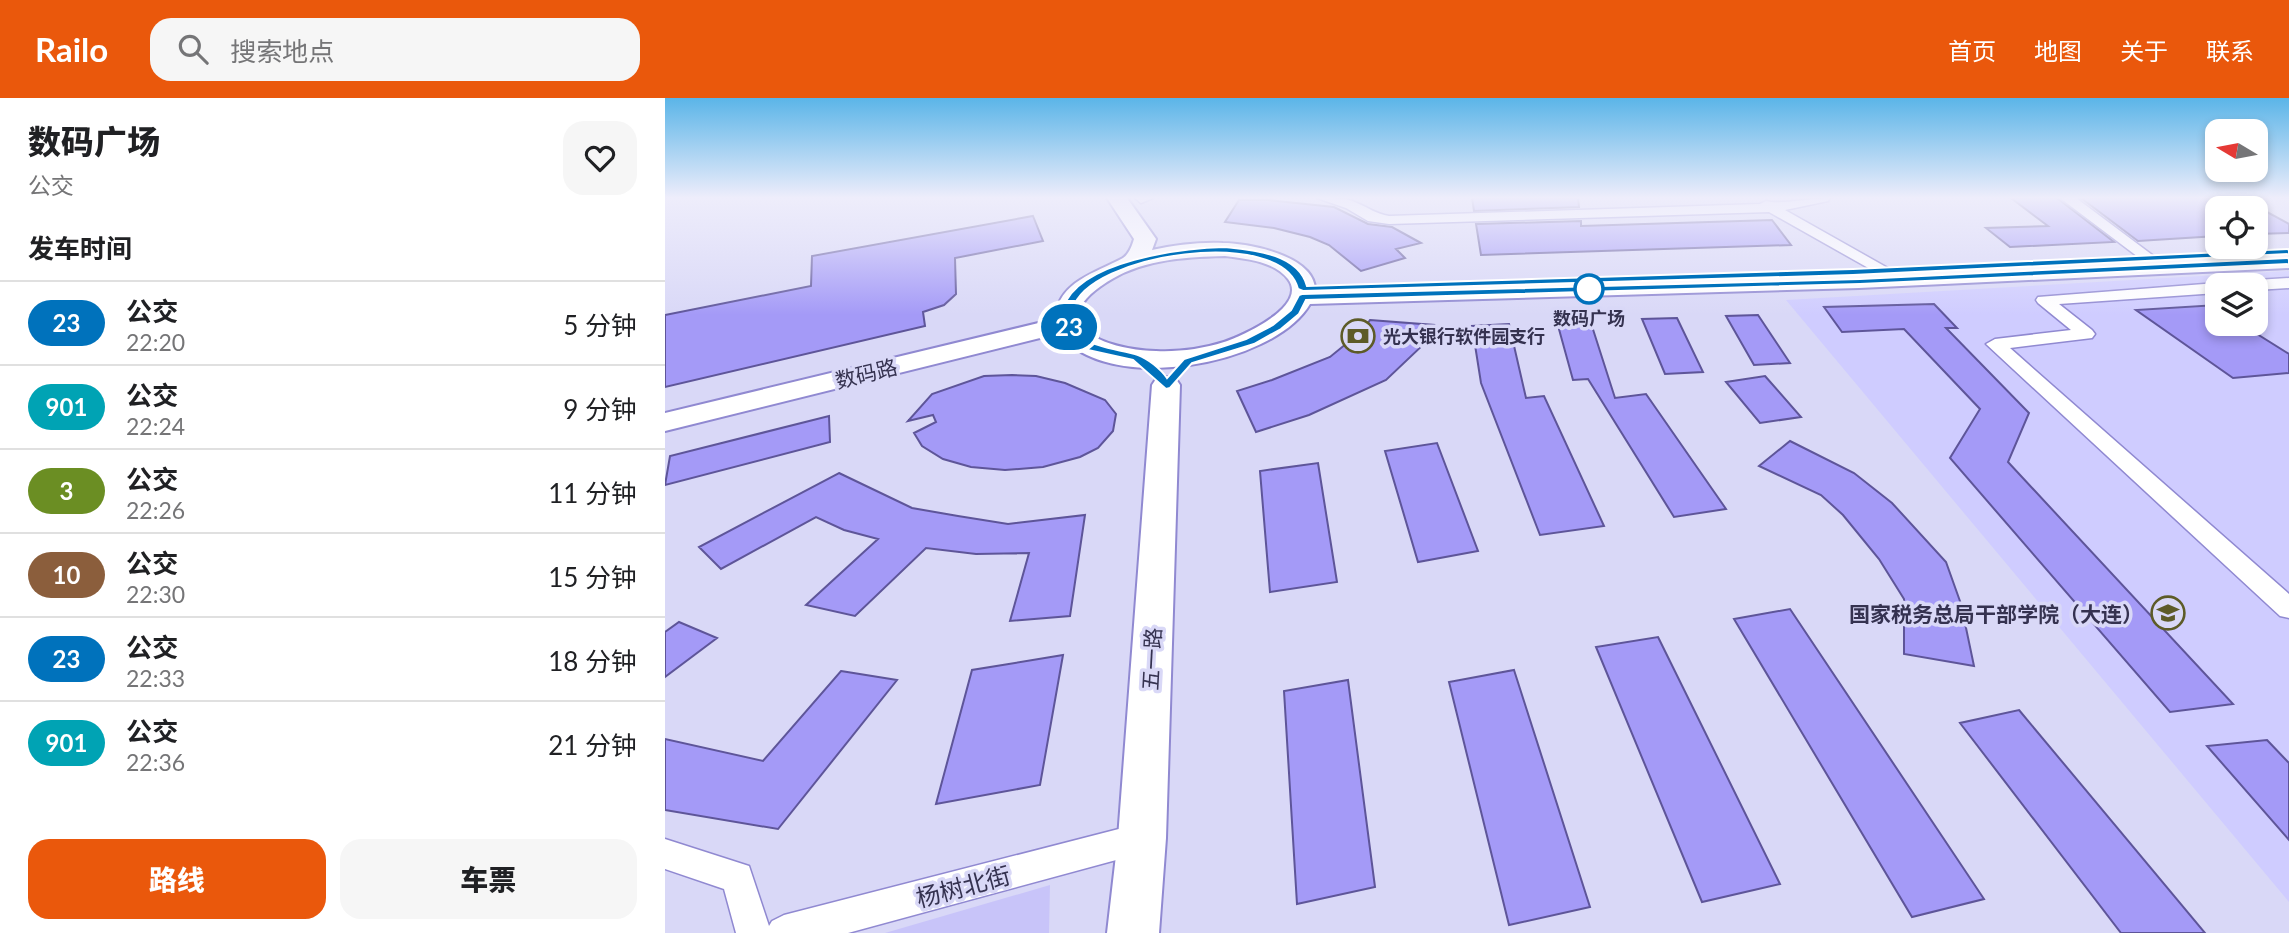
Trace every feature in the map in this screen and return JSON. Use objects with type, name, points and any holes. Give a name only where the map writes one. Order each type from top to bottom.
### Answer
[{"type":"main road","points":[[1131,263],[1140,253],[1144,237]]},
{"type":"main road","points":[[1169,237],[1174,244],[1188,250]]},
{"type":"main road","points":[[1136,357],[1159,375],[1166,385],[1188,361],[1250,341],[1277,327],[1295,312],[1302,293],[1300,278],[1284,264],[1258,254],[1225,249],[1188,250],[1131,263],[1103,275],[1081,290],[1068,307],[1067,324],[1075,337],[1092,348],[1136,357],[1178,358],[1208,354]]},
{"type":"main road","points":[[2157,264],[2289,251]]},
{"type":"main road","points":[[1302,293],[2289,261]]},
{"type":"main road","name":"数码路","points":[[665,422],[1067,324]]},
{"type":"main road","name":"五一路","points":[[1133,933],[1142,838],[1166,385]]},
{"type":"street","points":[[1825,237],[1893,275]]},
{"type":"street","points":[[2120,237],[2157,264]]},
{"type":"street","points":[[2268,284],[2289,283]]},
{"type":"street","points":[[2205,289],[2044,300],[2086,334],[1995,344],[2289,610]]},
{"type":"street","name":"杨树北街","points":[[784,933],[1142,838]]},
{"type":"street","points":[[665,854],[737,877],[754,933]]},
{"type":"shaded area","name":"国家税务总局干部学院（大连）","points":[[2289,271],[2289,902],[1786,300],[2205,276],[2205,336],[2268,336],[2268,273],[2254,273]]},
{"type":"shaded area","points":[[1050,885],[1049,933],[885,933]]},
{"type":"building","points":[[917,237],[1041,237],[1043,241],[955,258],[956,294],[944,305],[923,312],[925,326],[665,387],[665,315],[811,286],[812,256]]},
{"type":"building","points":[[1310,237],[1410,237],[1421,243],[1396,249],[1405,258],[1361,271],[1329,245]]},
{"type":"building","points":[[1478,237],[1785,237],[1791,245],[1481,255]]},
{"type":"building","points":[[1997,237],[2107,237],[2114,242],[2010,247]]},
{"type":"building","points":[[2133,237],[2202,237],[2138,241]]},
{"type":"building","points":[[1934,304],[1957,328],[1946,328],[2029,413],[2008,462],[2233,704],[2170,712],[1950,458],[1980,409],[1904,329],[1842,332],[1824,307]]},
{"type":"building","points":[[2205,306],[2205,336],[2260,336],[2289,354],[2289,373],[2233,378],[2136,310]]},
{"type":"building","points":[[1758,315],[1790,363],[1754,365],[1726,316]]},
{"type":"building","points":[[1677,318],[1703,372],[1665,374],[1642,319]]},
{"type":"building","points":[[1370,320],[1434,325],[1425,343],[1386,380],[1309,415],[1256,432],[1237,391],[1330,357],[1363,330]]},
{"type":"building","points":[[1590,320],[1615,398],[1646,394],[1726,509],[1674,517],[1588,379],[1573,380],[1557,322]]},
{"type":"building","points":[[1509,324],[1526,398],[1544,396],[1604,526],[1540,535],[1481,383],[1472,326]]},
{"type":"building","points":[[984,376],[1036,376],[1065,383],[1105,400],[1116,414],[1113,431],[1098,448],[1080,457],[1043,467],[1005,470],[971,467],[943,459],[922,446],[914,433],[936,422],[933,415],[908,421],[932,394]]},
{"type":"building","points":[[1765,376],[1801,417],[1760,423],[1726,382]]},
{"type":"building","points":[[829,416],[830,442],[665,485],[670,456]]},
{"type":"building","points":[[1790,441],[1854,473],[1892,503],[1946,562],[1961,604],[1974,666],[1904,654],[1904,599],[1879,559],[1843,515],[1821,495],[1759,466]]},
{"type":"building","points":[[1437,443],[1478,551],[1418,562],[1385,451]]},
{"type":"building","points":[[1318,463],[1337,582],[1270,592],[1260,471]]},
{"type":"building","points":[[839,473],[912,508],[958,516],[1008,524],[1085,515],[1070,616],[1010,621],[1029,553],[976,554],[926,548],[855,616],[806,605],[878,539],[844,530],[816,517],[721,569],[699,547]]},
{"type":"building","points":[[1790,609],[1984,899],[1912,917],[1734,619]]},
{"type":"building","points":[[679,622],[717,638],[665,677],[665,632]]},
{"type":"building","points":[[1658,637],[1780,884],[1702,902],[1596,647]]},
{"type":"building","points":[[1063,655],[1040,785],[936,804],[972,670]]},
{"type":"building","points":[[1514,670],[1590,907],[1509,925],[1449,682]]},
{"type":"building","points":[[841,671],[897,680],[778,829],[665,810],[665,739],[763,761]]},
{"type":"building","points":[[1348,680],[1375,887],[1297,904],[1284,691]]},
{"type":"building","points":[[2019,710],[2205,933],[2121,933],[1960,723]]},
{"type":"building","points":[[2267,740],[2289,763],[2289,840],[2207,746]]},
{"type":"bus line","name":"23","points":[[2289,251],[2127,261],[1853,272],[1303,289],[1300,278],[1284,264],[1258,254],[1225,249],[1188,250],[1131,263],[1103,275],[1081,290],[1068,307],[1067,324],[1075,337],[1092,348],[1136,357],[1159,375],[1166,385],[1188,361],[1250,341],[1277,327],[1295,312],[1302,297],[1860,281],[2206,267],[2289,261]]},
{"type":"place","name":"数码广场","points":[[1589,289]]},
{"type":"place","name":"光大银行软件园支行","points":[[1358,336]]},
{"type":"place","name":"国家税务总局干部学院（大连）","points":[[2168,613]]}]
